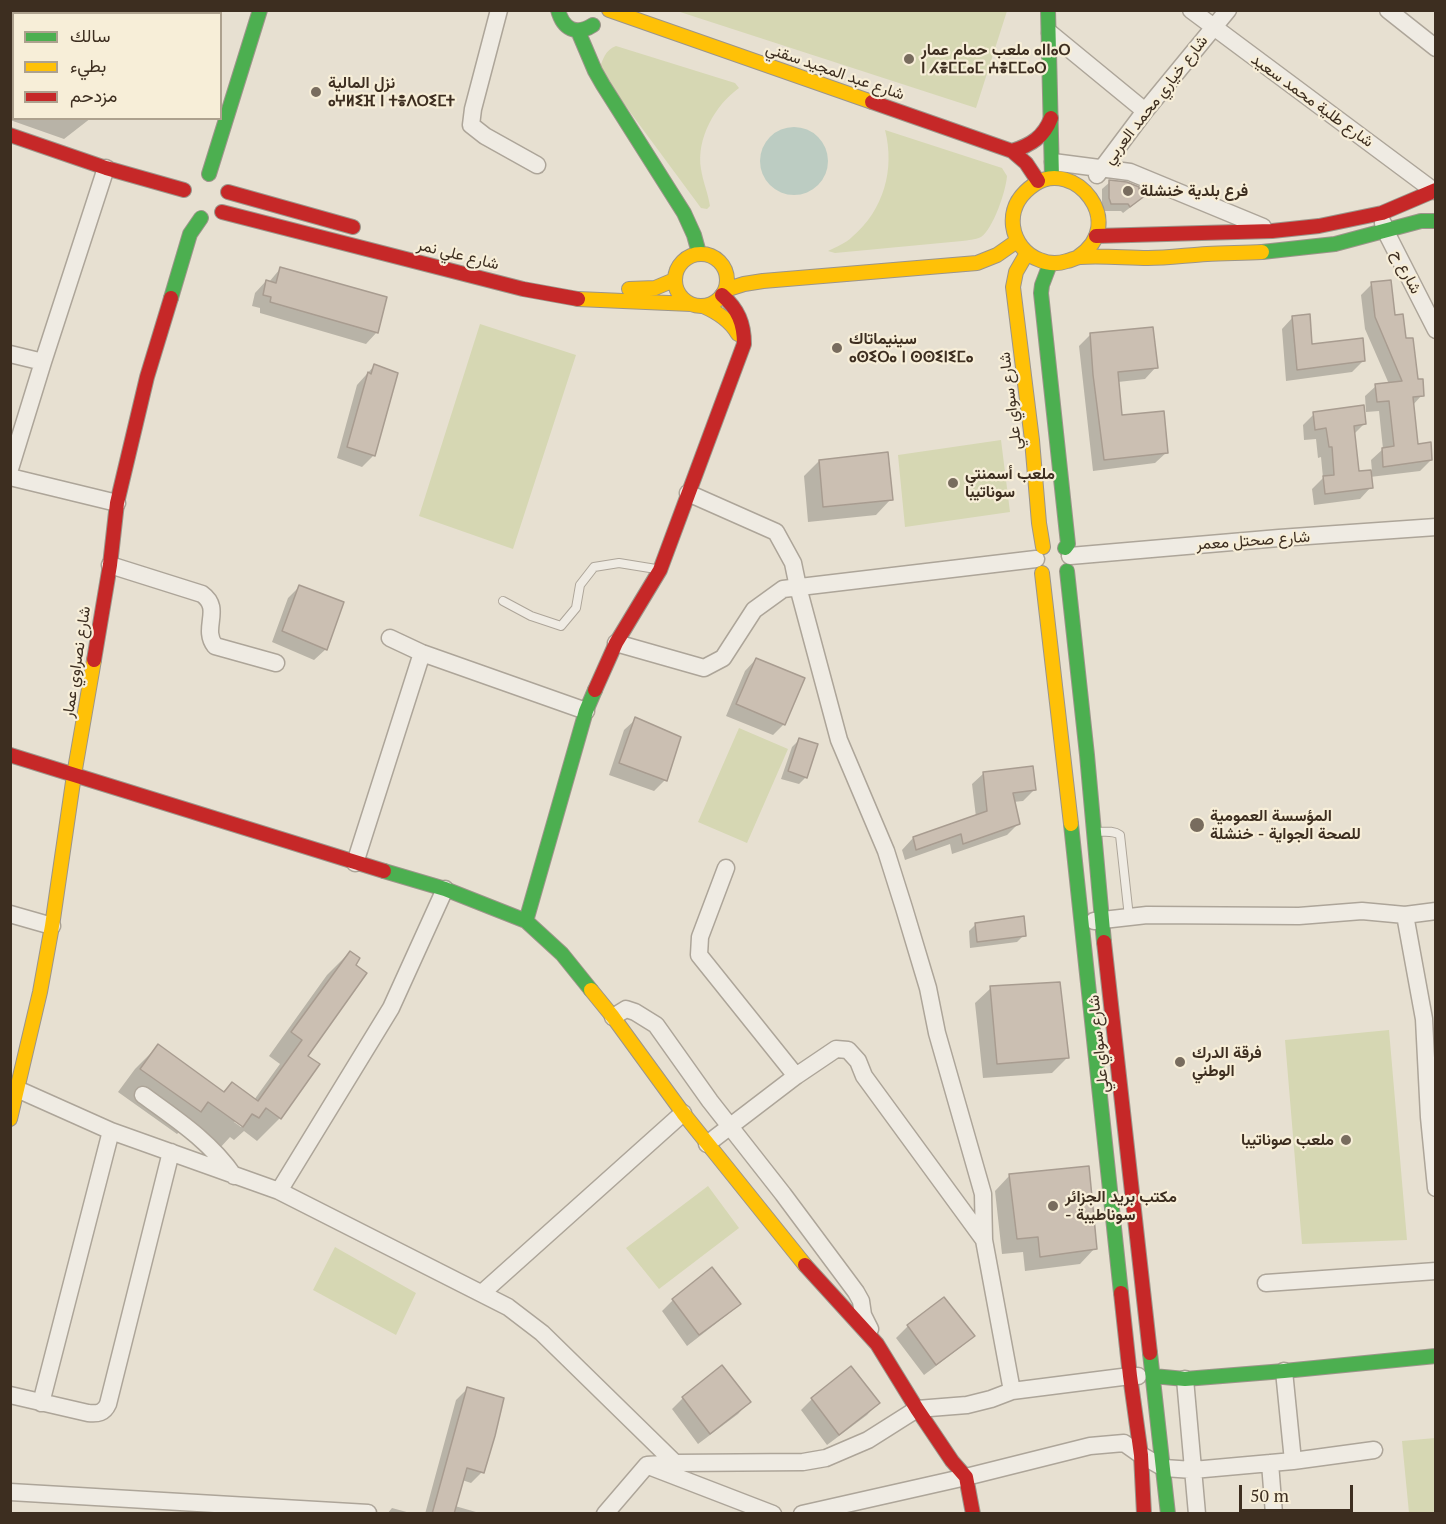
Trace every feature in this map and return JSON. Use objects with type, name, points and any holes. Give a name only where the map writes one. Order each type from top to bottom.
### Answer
[{"type":"main road","points":[[10,135],[106,168],[192,188],[216,176],[228,192],[226,206],[217,216],[201,218],[192,214],[192,188],[231,101],[260,10]]},
{"type":"main road","points":[[550,10],[559,15],[568,28],[578,31],[590,28],[597,19],[599,10]]},
{"type":"main road","name":"شارع عبد المجيد سقني","points":[[609,10],[1012,152],[1026,163],[1038,181]]},
{"type":"main road","points":[[1048,10],[1052,170]]},
{"type":"main road","points":[[578,31],[599,78],[692,227],[699,253]]},
{"type":"main road","points":[[1012,152],[1023,149],[1041,137],[1048,128],[1051,118]]},
{"type":"main road","points":[[1052,170],[1085,189],[1093,199],[1098,224],[1096,236],[1089,248],[1069,262],[1050,264],[1027,253],[1017,241],[1012,227],[1017,200],[1026,189],[1052,170]]},
{"type":"main road","points":[[1096,236],[1272,231],[1319,226],[1382,213],[1435,190]]},
{"type":"main road","points":[[228,192],[366,230]]},
{"type":"main road","name":"شارع علي نمر","points":[[222,212],[523,289],[577,299],[697,305]]},
{"type":"main road","name":"شارع نصراوي عمار","points":[[10,1119],[14,1088],[40,992],[52,926],[74,776],[110,565],[117,503],[147,377],[190,234],[201,218]]},
{"type":"main road","points":[[1078,257],[1150,258],[1258,252],[1335,244],[1421,221],[1436,221]]},
{"type":"main road","points":[[697,305],[717,301],[724,293],[744,284],[763,281],[977,263],[998,255],[1017,241]]},
{"type":"main road","points":[[526,921],[586,711],[616,643],[660,570],[744,344],[744,326],[741,317],[724,293],[727,275],[725,268],[707,254],[699,253],[684,259],[675,272],[675,287],[679,294],[684,300],[716,312],[734,326],[744,344]]},
{"type":"main road","name":"شارع سواي علي","points":[[1027,253],[1016,272],[1013,287],[1032,440],[1041,560],[1130,1376],[1141,1455],[1144,1514]]},
{"type":"main road","name":"شارع سواي علي","points":[[1050,264],[1041,293],[1068,544],[1067,558],[1102,920],[1168,1514]]},
{"type":"main road","points":[[539,279],[557,282]]},
{"type":"main road","points":[[586,286],[645,290],[674,280]]},
{"type":"main road","points":[[1052,543],[1067,558],[1062,576],[1048,577],[1041,560],[1052,543]]},
{"type":"main road","points":[[10,754],[74,776],[445,889],[526,921],[562,954],[613,1017],[707,1144],[806,1266],[878,1344],[952,1461],[966,1477],[973,1514]]},
{"type":"main road","points":[[1111,1199],[1132,1197]]},
{"type":"main road","points":[[1153,1376],[1185,1379],[1436,1356]]},
{"type":"street","points":[[499,10],[472,109],[471,124],[485,136],[537,165]]},
{"type":"street","name":"شارع طلية محمد سعيد","points":[[1191,10],[1435,190]]},
{"type":"street","name":"شارع خياري محمد العربي","points":[[1085,189],[1145,111],[1228,10]]},
{"type":"street","points":[[1388,10],[1436,48]]},
{"type":"street","points":[[1050,33],[1145,111]]},
{"type":"street","points":[[222,89],[231,101]]},
{"type":"street","points":[[10,469],[106,168]]},
{"type":"street","points":[[1052,170],[1103,168],[1130,172],[1272,231]]},
{"type":"street","name":"شارع ح","points":[[1382,213],[1385,231],[1436,330]]},
{"type":"street","points":[[10,354],[43,362]]},
{"type":"street","points":[[10,477],[117,503]]},
{"type":"street","points":[[688,493],[776,532],[793,563],[839,740],[886,851],[928,988],[937,1033],[983,1194],[984,1240],[1012,1391]]},
{"type":"street","name":"شارع صحتل معمر","points":[[1067,558],[1268,539],[1436,527]]},
{"type":"street","points":[[616,643],[704,668],[723,658],[754,610],[783,589],[1041,560]]},
{"type":"street","points":[[110,565],[202,594],[211,602],[210,634],[215,646],[276,663]]},
{"type":"street","points":[[390,638],[422,653],[586,711]]},
{"type":"street","points":[[355,863],[422,653]]},
{"type":"street","points":[[726,868],[700,937],[699,955],[796,1076]]},
{"type":"street","points":[[279,1191],[392,1008],[445,889]]},
{"type":"street","points":[[1081,923],[1147,915],[1299,916],[1362,911],[1405,915],[1436,910]]},
{"type":"street","points":[[10,914],[52,926]]},
{"type":"street","points":[[1405,915],[1424,1019],[1429,1117],[1436,1188]]},
{"type":"street","points":[[613,1017],[626,1009],[656,1025],[856,1292],[861,1301],[863,1315],[878,1344]]},
{"type":"street","points":[[707,1144],[796,1076],[836,1049],[848,1050],[858,1060],[864,1076],[984,1240]]},
{"type":"street","points":[[14,1088],[111,1131],[279,1191],[507,1307],[542,1333],[675,1463]]},
{"type":"street","points":[[143,1095],[205,1142],[224,1161],[234,1176]]},
{"type":"street","points":[[482,1293],[683,1113]]},
{"type":"street","points":[[41,1403],[111,1131]]},
{"type":"street","points":[[10,1395],[88,1413],[102,1412],[108,1404],[171,1152]]},
{"type":"street","points":[[1266,1283],[1436,1271]]},
{"type":"street","points":[[1284,1371],[1293,1461]]},
{"type":"street","points":[[604,1514],[647,1466],[675,1463],[803,1462],[826,1458],[868,1440],[917,1408],[967,1405],[991,1400],[1012,1391],[1130,1376],[1153,1376]]},
{"type":"street","points":[[1185,1379],[1197,1514]]},
{"type":"street","points":[[802,1514],[1090,1446],[1124,1443],[1164,1467],[1193,1470],[1293,1461],[1374,1450]]},
{"type":"street","points":[[1270,1463],[1274,1514]]},
{"type":"street","points":[[647,1466],[773,1514]]},
{"type":"street","points":[[10,1492],[368,1513]]},
{"type":"lane","points":[[503,601],[531,616],[561,626],[576,608],[580,585],[594,567],[619,563],[660,570]]},
{"type":"lane","points":[[1093,832],[1110,831],[1120,835],[1129,917]]},
{"type":"green space","name":"ملعب حمام عمار ⴰⵏⵏⴰⵔ ⵏ ⵃⴻⵎⵎⴰⵎ ⵄⴻⵎⵎⴰⵔ","points":[[677,11],[1007,11],[976,108]]},
{"type":"green space","points":[[616,46],[735,83],[739,88],[715,113],[701,146],[701,169],[710,206],[707,209],[701,208],[599,70],[607,52]]},
{"type":"green space","points":[[885,130],[1002,168],[1007,176],[1006,183],[994,218],[986,233],[981,237],[962,241],[835,253],[828,251],[852,237],[863,226],[879,202],[889,159]]},
{"type":"green space","points":[[480,324],[576,355],[513,549],[419,516]]},
{"type":"green space","name":"ملعب أسمنتي سوناتيبا","points":[[1001,440],[1010,512],[905,527],[898,455]]},
{"type":"green space","points":[[739,728],[788,749],[747,843],[698,822]]},
{"type":"green space","name":"ملعب صوناتيبا","points":[[1389,1030],[1407,1240],[1302,1244],[1285,1040]]},
{"type":"green space","points":[[708,1186],[739,1228],[659,1289],[626,1248]]},
{"type":"green space","points":[[335,1247],[416,1293],[396,1335],[313,1290]]},
{"type":"green space","points":[[1435,1438],[1435,1513],[1409,1513],[1402,1441]]},
{"type":"shaded area","points":[[794,127],[807,129],[818,137],[826,148],[828,161],[826,174],[818,185],[807,193],[794,195],[781,193],[770,185],[762,174],[760,161],[762,148],[770,137],[781,129]]},
{"type":"building","name":"فرع بلدية خنشلة","points":[[1109,180],[1127,182],[1150,192],[1130,207],[1128,204],[1111,204]]},
{"type":"building","points":[[280,267],[387,297],[378,333],[270,302],[271,297],[263,295],[266,280],[276,283]]},
{"type":"building","points":[[1391,280],[1395,315],[1403,314],[1406,338],[1413,338],[1418,379],[1423,379],[1424,396],[1413,397],[1418,444],[1431,442],[1432,460],[1383,467],[1382,448],[1394,446],[1389,401],[1377,402],[1375,384],[1402,381],[1375,317],[1371,282]]},
{"type":"building","points":[[1310,314],[1312,344],[1363,338],[1365,361],[1297,370],[1292,316]]},
{"type":"building","points":[[1153,327],[1158,368],[1118,372],[1122,415],[1164,411],[1168,453],[1104,460],[1090,333]]},
{"type":"building","points":[[374,364],[398,373],[375,456],[347,447],[368,372],[371,374]]},
{"type":"building","points":[[1364,405],[1366,424],[1354,426],[1359,471],[1371,470],[1373,488],[1325,494],[1323,476],[1334,475],[1332,447],[1329,447],[1326,428],[1315,430],[1313,412]]},
{"type":"building","points":[[888,452],[893,500],[823,507],[819,460]]},
{"type":"building","points":[[299,585],[344,602],[327,650],[282,631]]},
{"type":"building","points":[[756,658],[805,678],[785,725],[736,704]]},
{"type":"building","points":[[635,717],[681,737],[667,781],[619,763]]},
{"type":"building","points":[[799,738],[818,744],[807,778],[788,771]]},
{"type":"building","points":[[1033,766],[1036,790],[1013,793],[1020,824],[963,844],[961,834],[916,850],[913,837],[987,811],[983,772]]},
{"type":"building","points":[[1024,916],[1026,936],[977,942],[975,923]]},
{"type":"building","points":[[350,951],[360,958],[356,965],[367,973],[308,1056],[320,1064],[281,1119],[266,1108],[259,1118],[252,1114],[243,1127],[208,1102],[201,1112],[140,1069],[158,1044],[224,1092],[232,1082],[258,1101],[302,1040],[291,1032]]},
{"type":"building","points":[[1060,982],[1069,1058],[997,1064],[990,986]]},
{"type":"building","name":"مكتب بريد الجزائر - سوناطيبة","points":[[1089,1166],[1097,1249],[1040,1257],[1038,1237],[1017,1239],[1009,1174]]},
{"type":"building","points":[[712,1267],[741,1304],[699,1335],[672,1299]]},
{"type":"building","points":[[944,1297],[975,1336],[936,1365],[907,1325]]},
{"type":"building","points":[[722,1365],[751,1402],[710,1434],[682,1397]]},
{"type":"building","points":[[851,1366],[880,1403],[839,1435],[811,1398]]},
{"type":"building","points":[[467,1387],[504,1398],[495,1436],[484,1473],[467,1468],[454,1514],[432,1514]]},
{"type":"traffic: fast","points":[[209,174],[260,10]]},
{"type":"traffic: fast","points":[[558,10],[563,22],[571,29],[581,30],[593,25]]},
{"type":"traffic: fast","points":[[1048,10],[1052,178]]},
{"type":"traffic: fast","points":[[578,31],[603,85],[684,213],[699,253]]},
{"type":"traffic: fast","points":[[171,298],[190,234],[201,218]]},
{"type":"traffic: fast","points":[[1262,252],[1335,244],[1421,221],[1436,221]]},
{"type":"traffic: fast","points":[[1050,264],[1041,293],[1068,544],[1065,548]]},
{"type":"traffic: fast","points":[[1067,571],[1104,942]]},
{"type":"traffic: fast","points":[[526,921],[586,711],[595,690]]},
{"type":"traffic: fast","points":[[1071,824],[1121,1293]]},
{"type":"traffic: fast","points":[[384,871],[445,889],[526,921],[562,954],[591,990]]},
{"type":"traffic: fast","points":[[1150,1353],[1168,1514]]},
{"type":"traffic: fast","points":[[1153,1376],[1185,1379],[1436,1356]]},
{"type":"traffic: slow","points":[[609,10],[872,102]]},
{"type":"traffic: slow","points":[[1078,257],[1092,243],[1098,228],[1097,212],[1090,198],[1079,187],[1065,180],[1050,178],[1035,184],[1025,192],[1015,207],[1013,226],[1022,247],[1030,255],[1043,261],[1057,263],[1088,256],[1155,258],[1262,252]]},
{"type":"traffic: slow","points":[[725,290],[763,281],[977,263],[997,255],[1017,241]]},
{"type":"traffic: slow","points":[[1027,253],[1016,272],[1013,287],[1043,547]]},
{"type":"traffic: slow","points":[[696,254],[706,254],[720,261],[727,280],[720,299],[706,306],[696,306],[686,302],[679,295],[675,285],[675,275],[679,265],[686,258],[696,254]]},
{"type":"traffic: slow","points":[[629,289],[655,288],[674,280]]},
{"type":"traffic: slow","points":[[578,299],[691,304]]},
{"type":"traffic: slow","points":[[703,306],[723,317],[738,334]]},
{"type":"traffic: slow","points":[[1042,573],[1071,824]]},
{"type":"traffic: slow","points":[[10,1119],[40,992],[94,660]]},
{"type":"traffic: slow","points":[[591,990],[683,1113],[805,1265]]},
{"type":"traffic: jam","points":[[872,102],[1012,151],[1026,163],[1038,181]]},
{"type":"traffic: jam","points":[[1012,151],[1025,146],[1041,135],[1051,118]]},
{"type":"traffic: jam","points":[[10,135],[106,168],[184,190]]},
{"type":"traffic: jam","points":[[1096,236],[1272,231],[1319,226],[1382,213],[1436,190]]},
{"type":"traffic: jam","points":[[228,192],[353,227]]},
{"type":"traffic: jam","points":[[222,212],[523,289],[578,299]]},
{"type":"traffic: jam","points":[[595,690],[616,643],[660,570],[744,344],[739,317],[722,295]]},
{"type":"traffic: jam","points":[[94,660],[110,565],[117,503],[147,377],[171,298]]},
{"type":"traffic: jam","points":[[10,755],[384,871]]},
{"type":"traffic: jam","points":[[1104,942],[1150,1353]]},
{"type":"traffic: jam","points":[[805,1265],[877,1344],[917,1409],[952,1461],[966,1477],[973,1514]]},
{"type":"traffic: jam","points":[[1121,1293],[1141,1455],[1144,1514]]},
{"type":"place","name":"ملعب حمام عمار ⴰⵏⵏⴰⵔ ⵏ ⵃⴻⵎⵎⴰⵎ ⵄⴻⵎⵎⴰⵔ","points":[[909,59]]},
{"type":"place","name":"نزل المالية ⴰⵖⵍⵉⴼ ⵏ ⵜⴻⴷⵔⵉⵎⵜ","points":[[316,92]]},
{"type":"place","name":"فرع بلدية خنشلة","points":[[1128,191]]},
{"type":"place","name":"سينيماتاك ⴰⵙⵉⵔⴰ ⵏ ⵙⵙⵉⵏⵉⵎⴰ","points":[[837,348]]},
{"type":"place","name":"ملعب أسمنتي سوناتيبا","points":[[953,483]]},
{"type":"place","name":"المؤسسة العمومية للصحة الجواية - خنشلة","points":[[1197,825]]},
{"type":"place","name":"فرقة الدرك الوطني","points":[[1180,1062]]},
{"type":"place","name":"ملعب صوناتيبا","points":[[1346,1140]]},
{"type":"place","name":"مكتب بريد الجزائر - سوناطيبة","points":[[1053,1206]]}]
